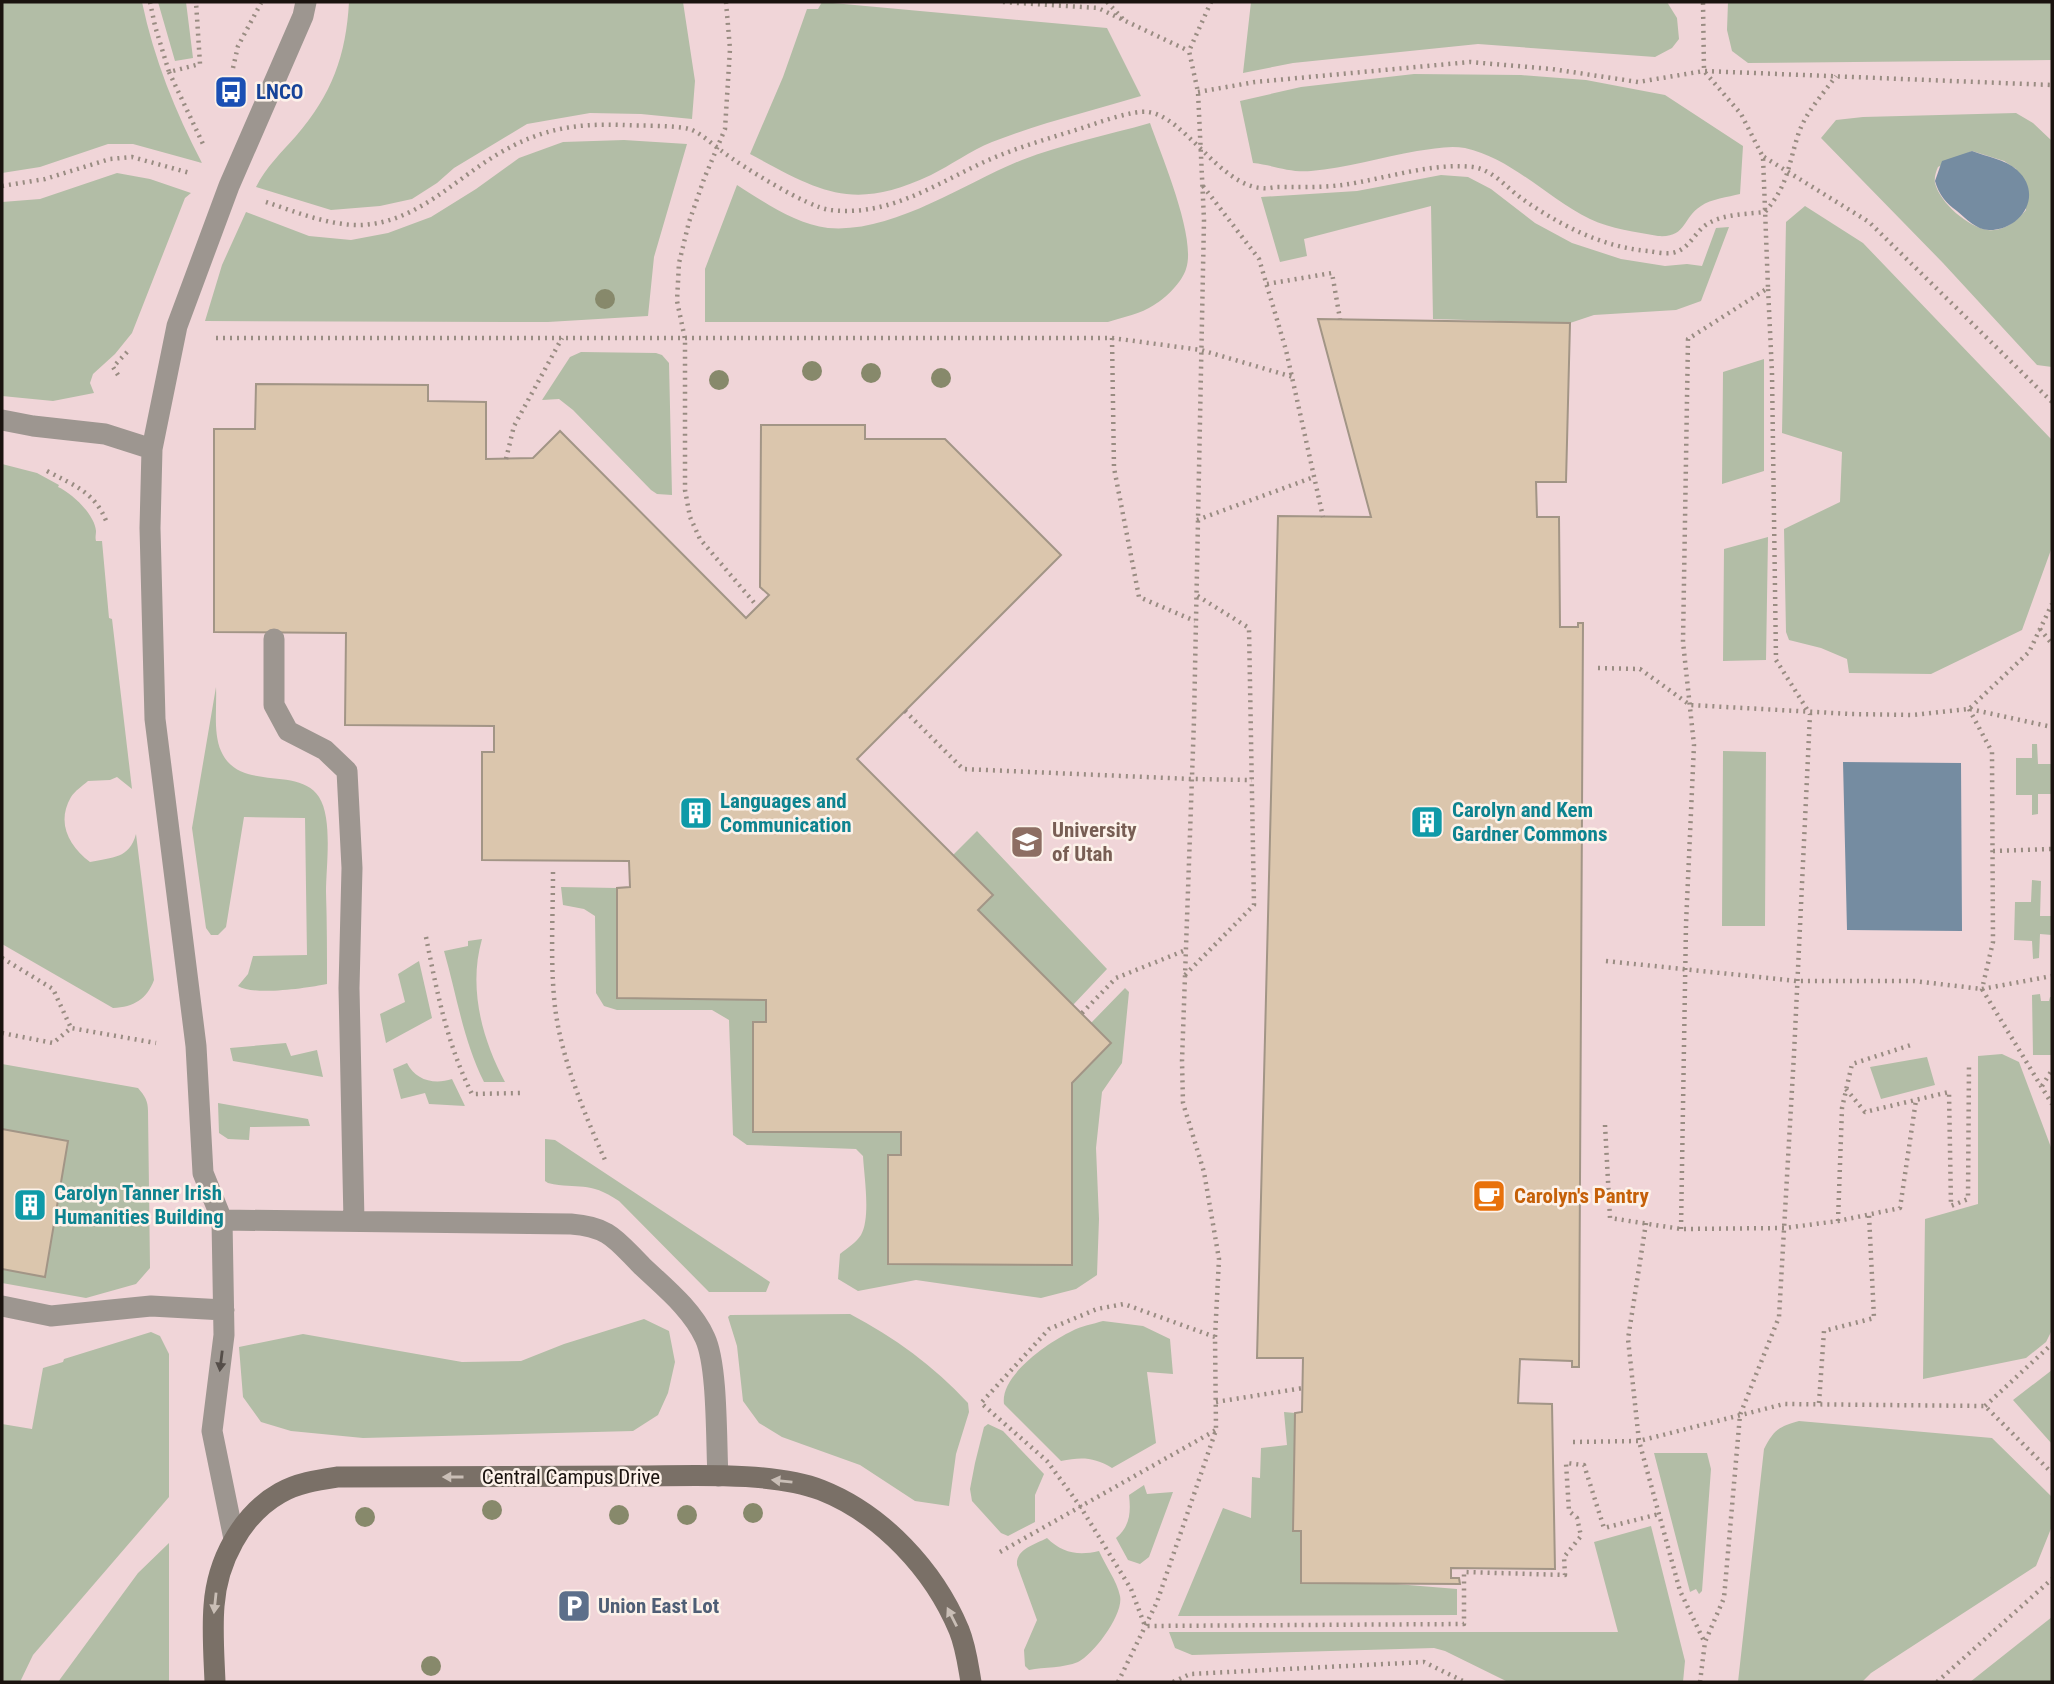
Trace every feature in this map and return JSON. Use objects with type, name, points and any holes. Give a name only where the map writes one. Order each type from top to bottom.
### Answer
[{"type":"street","name":"Central Campus Drive","points":[[215,1682],[214,1605],[224,1559],[234,1539],[256,1511],[280,1493],[309,1482],[338,1477],[718,1476],[788,1481],[818,1489],[852,1504],[881,1524],[929,1580],[948,1608],[960,1632],[971,1682]]},
{"type":"lane","points":[[234,1539],[212,1431],[224,1335],[222,1220],[203,1173],[196,1046],[155,719],[150,527],[152,449],[177,326],[229,186],[303,16],[306,2]]},
{"type":"lane","points":[[2,420],[105,434],[152,449]]},
{"type":"lane","points":[[274,639],[274,705],[288,731],[325,750],[347,771],[352,868],[349,988],[354,1220]]},
{"type":"lane","points":[[222,1220],[571,1224],[592,1226],[610,1234],[689,1312],[706,1338],[712,1364],[718,1476]]},
{"type":"lane","points":[[2,1306],[51,1315],[151,1306],[224,1310]]},
{"type":"path","points":[[150,2],[169,72],[209,153]]},
{"type":"path","points":[[169,72],[200,64],[196,2]]},
{"type":"path","points":[[726,2],[730,49],[725,130],[689,222],[680,263],[677,301],[685,339],[685,490],[691,517],[700,539],[757,606]]},
{"type":"path","points":[[1003,2],[1098,8],[1189,51]]},
{"type":"path","points":[[1107,2],[1127,22]]},
{"type":"path","points":[[1118,1682],[1157,1602],[1216,1430],[1215,1337],[1219,1259],[1204,1172],[1183,1103],[1182,1061],[1204,220],[1198,92],[1189,51],[1211,2]]},
{"type":"path","points":[[1700,1682],[1705,1642],[1724,1598],[1740,1415],[1779,1317],[1810,713],[1776,660],[1772,373],[1763,157],[1741,114],[1704,71],[1703,2]]},
{"type":"path","points":[[1198,92],[1255,82],[1471,62],[1552,69],[1638,82],[1704,71],[2052,85]]},
{"type":"path","points":[[257,200],[341,223],[362,225],[384,220],[410,212],[435,199],[498,154],[531,137],[555,128],[581,125],[691,129],[746,169],[825,210],[855,211],[882,207],[912,197],[1018,148],[1146,111],[1167,118],[1231,175],[1259,188],[1320,188],[1401,172],[1477,167],[1499,178],[1515,194],[1556,221],[1600,241],[1635,250],[1675,253],[1692,241],[1706,223],[1736,215],[1765,212],[1778,197],[1789,172],[1800,130],[1811,109],[1836,76]]},
{"type":"path","points":[[2,186],[45,179],[110,159],[132,157],[200,177]]},
{"type":"path","points":[[1763,157],[1869,222],[2052,402]]},
{"type":"path","points":[[1202,185],[1259,258],[1293,377],[1323,517]]},
{"type":"path","points":[[1267,284],[1332,273],[1340,319]]},
{"type":"path","points":[[1681,1229],[1685,970],[1694,745],[1683,642],[1688,339],[1768,288]]},
{"type":"path","points":[[215,338],[1112,338],[1201,350],[1293,377]]},
{"type":"path","points":[[506,458],[514,426],[562,338]]},
{"type":"path","points":[[1112,338],[1114,468],[1139,597],[1195,621]]},
{"type":"path","points":[[1197,520],[1314,477]]},
{"type":"path","points":[[1185,975],[1254,905],[1250,628],[1195,595]]},
{"type":"path","points":[[1969,709],[2029,652],[2052,604]]},
{"type":"path","points":[[2040,629],[2052,644]]},
{"type":"path","points":[[1598,668],[1640,669],[1690,705],[1810,713],[1912,715],[1969,709],[2052,727]]},
{"type":"path","points":[[1969,709],[1993,752],[1993,942],[1982,989],[2052,1104]]},
{"type":"path","points":[[905,711],[963,769],[1252,780]]},
{"type":"path","points":[[1993,851],[2052,849]]},
{"type":"path","points":[[553,872],[555,1007],[564,1049],[605,1160]]},
{"type":"path","points":[[426,937],[443,1019],[460,1069],[472,1094],[523,1093]]},
{"type":"path","points":[[1082,1013],[1116,978],[1186,950]]},
{"type":"path","points":[[2,958],[53,989],[71,1028]]},
{"type":"path","points":[[1606,961],[1797,981],[1914,981],[1982,989],[2052,976]]},
{"type":"path","points":[[2,1032],[53,1043],[71,1028],[164,1044]]},
{"type":"path","points":[[1838,1222],[1842,1108],[1852,1064],[1914,1044]]},
{"type":"path","points":[[1846,1089],[1865,1112],[1949,1092],[1951,1206],[1968,1199],[1969,1064]]},
{"type":"path","points":[[2042,1086],[2052,1070]]},
{"type":"path","points":[[1605,1125],[1610,1218],[1681,1229],[1785,1228],[1838,1222],[1900,1208],[1916,1100]]},
{"type":"path","points":[[1819,1403],[1824,1331],[1874,1318],[1869,1215]]},
{"type":"path","points":[[1646,1223],[1628,1339],[1639,1441],[1680,1591],[1705,1642]]},
{"type":"path","points":[[1145,1626],[1131,1589],[1080,1506],[1047,1461],[981,1403],[1049,1329],[1097,1309],[1124,1304],[1215,1337]]},
{"type":"path","points":[[1573,1443],[1639,1441],[1784,1404],[1985,1406],[2052,1344]]},
{"type":"path","points":[[1216,1402],[1303,1388]]},
{"type":"path","points":[[1985,1406],[2052,1473]]},
{"type":"path","points":[[1000,1552],[1216,1430]]},
{"type":"path","points":[[1145,1626],[1464,1624],[1464,1572],[1565,1575],[1564,1557],[1581,1536],[1577,1518],[1569,1511],[1566,1463],[1584,1465],[1604,1528],[1659,1514]]},
{"type":"path","points":[[1937,1682],[2052,1579]]},
{"type":"path","points":[[1173,1682],[1190,1674],[1424,1662],[1465,1682]]},
{"type":"shaded area","name":"University of Utah","points":[[2,2],[2052,2],[2052,1682],[2,1682]]},
{"type":"green space","points":[[2,2],[142,2],[166,84],[202,163],[133,144],[108,144],[40,167],[2,173]]},
{"type":"green space","points":[[158,2],[186,2],[193,58],[175,61]]},
{"type":"green space","points":[[349,2],[683,2],[695,81],[692,119],[590,113],[527,124],[454,168],[412,199],[380,206],[331,210],[256,187],[308,120],[328,89],[345,40]]},
{"type":"green space","points":[[822,2],[1107,28],[1141,96],[1010,135],[931,175],[880,193],[858,195],[817,187],[750,154],[783,77],[807,9],[818,9]]},
{"type":"green space","points":[[1251,2],[1667,2],[1677,18],[1679,39],[1672,48],[1655,57],[1478,44],[1293,63],[1243,73]]},
{"type":"green space","points":[[1728,2],[2052,2],[2052,60],[1748,63],[1732,51],[1727,30]]},
{"type":"green space","points":[[1414,74],[1521,75],[1586,80],[1665,95],[1743,146],[1740,194],[1705,204],[1695,211],[1679,231],[1658,236],[1615,228],[1590,219],[1499,161],[1465,148],[1447,147],[1417,151],[1311,171],[1253,163],[1240,101],[1301,87]]},
{"type":"green space","points":[[2016,113],[2033,123],[2052,141],[2052,367],[2037,365],[1943,263],[1821,138],[1836,120]],"holes":[[[1972,151],[2004,161],[2016,169],[2026,210],[2014,222],[2004,227],[1988,230],[1972,224],[1956,213],[1938,191],[1935,183],[1938,167]]]},
{"type":"green space","points":[[1150,123],[1176,196],[1187,238],[1188,255],[1186,269],[1177,284],[1164,298],[1143,311],[1108,322],[705,322],[705,269],[737,185],[804,222],[828,228],[853,228],[878,223],[928,205],[1038,154]]},
{"type":"green space","points":[[624,140],[687,144],[654,257],[648,316],[548,322],[205,321],[222,265],[246,212],[309,236],[351,240],[388,233],[431,217],[519,158],[563,142]]},
{"type":"green space","points":[[117,173],[150,179],[191,193],[185,198],[132,333],[115,354],[93,374],[90,383],[94,393],[53,401],[2,396],[2,202],[40,199]]},
{"type":"green space","points":[[1441,175],[1468,177],[1491,189],[1535,223],[1572,243],[1621,259],[1665,266],[1702,266],[1716,228],[1729,227],[1701,301],[1676,310],[1594,315],[1570,323],[1433,319],[1431,206],[1304,239],[1307,256],[1280,262],[1261,197],[1357,191]]},
{"type":"green space","points":[[1805,206],[1863,243],[2052,440],[2052,547],[2022,630],[1931,674],[1849,673],[1847,659],[1821,648],[1789,640],[1786,632],[1784,529],[1840,502],[1842,452],[1782,433],[1786,222]]},
{"type":"green space","points":[[581,352],[656,353],[669,363],[672,495],[657,494],[651,490],[559,399],[542,400],[570,357]]},
{"type":"green space","points":[[1764,359],[1764,471],[1722,484],[1723,372]]},
{"type":"green space","points":[[2,464],[37,473],[59,485],[58,487],[76,499],[92,518],[96,541],[102,541],[109,618],[112,619],[132,789],[117,777],[88,781],[71,797],[65,825],[76,849],[90,862],[124,853],[136,834],[154,980],[139,1001],[127,1006],[113,1008],[2,944]]},
{"type":"green space","points":[[1768,537],[1766,660],[1723,661],[1724,549]]},
{"type":"green space","points":[[216,687],[217,736],[221,751],[230,764],[255,776],[298,782],[310,788],[323,806],[328,843],[327,984],[268,991],[238,986],[248,974],[253,956],[307,955],[305,818],[244,817],[226,927],[218,935],[211,935],[206,928],[192,828]]},
{"type":"green space","points":[[2032,744],[2037,744],[2038,764],[2052,764],[2052,794],[2038,794],[2038,814],[2032,815],[2032,795],[2016,795],[2016,758],[2032,758]]},
{"type":"green space","points":[[1723,751],[1766,752],[1765,926],[1722,926]]},
{"type":"green space","points":[[977,831],[1107,969],[1073,1005],[978,910],[993,895],[953,855]]},
{"type":"green space","points":[[2032,880],[2041,881],[2040,916],[2052,916],[2052,935],[2040,934],[2039,958],[2033,959],[2032,941],[2014,940],[2015,902],[2031,902]]},
{"type":"green space","points":[[561,887],[617,888],[617,998],[766,1000],[766,1022],[753,1023],[753,1132],[901,1132],[901,1155],[888,1156],[888,1264],[1111,1043],[1091,1023],[1125,988],[1129,992],[1122,1063],[1102,1092],[1096,1148],[1099,1219],[1097,1275],[1076,1289],[1041,1298],[916,1280],[858,1291],[838,1279],[840,1254],[861,1235],[866,1218],[863,1156],[856,1149],[747,1145],[733,1135],[729,1020],[712,1010],[617,1010],[604,1006],[596,993],[595,916],[584,909],[563,905]]},
{"type":"green space","points":[[482,939],[476,976],[480,1013],[490,1048],[505,1082],[484,1082],[466,1034],[444,951],[468,946],[468,941]]},
{"type":"green space","points":[[419,961],[432,1018],[386,1043],[380,1014],[405,1002],[398,974]]},
{"type":"green space","points":[[2040,994],[2041,1001],[2049,1001],[2052,997],[2052,1055],[2033,1055],[2032,995]]},
{"type":"green space","points":[[286,1043],[291,1056],[317,1050],[323,1077],[233,1061],[230,1048]]},
{"type":"green space","points":[[2002,1054],[2019,1062],[2052,1150],[2052,1330],[2046,1342],[2026,1358],[1923,1379],[1925,1219],[1978,1204],[1978,1056]]},
{"type":"green space","points":[[1927,1057],[1935,1085],[1881,1099],[1870,1067]]},
{"type":"green space","points":[[407,1063],[415,1074],[426,1080],[452,1079],[465,1106],[429,1104],[425,1093],[401,1099],[393,1069]]},
{"type":"green space","points":[[2,1064],[138,1088],[144,1096],[148,1111],[150,1268],[136,1284],[86,1298],[2,1283],[2,1269],[45,1276],[68,1141],[2,1129]]},
{"type":"green space","points":[[218,1103],[308,1119],[310,1126],[250,1127],[249,1140],[228,1139],[219,1133]]},
{"type":"green space","points":[[545,1139],[555,1140],[770,1282],[766,1292],[709,1292],[619,1201],[599,1190],[545,1181]]},
{"type":"green space","points":[[850,1314],[913,1353],[968,1403],[969,1412],[956,1454],[949,1506],[915,1501],[860,1465],[782,1437],[759,1423],[743,1401],[737,1346],[728,1317],[730,1315]]},
{"type":"green space","points":[[644,1319],[669,1331],[675,1362],[668,1393],[658,1415],[633,1431],[363,1438],[291,1431],[261,1422],[243,1397],[239,1347],[303,1334],[462,1362],[521,1361],[564,1344]]},
{"type":"green space","points":[[1103,1321],[1143,1326],[1170,1339],[1173,1374],[1147,1372],[1156,1443],[1112,1468],[1087,1459],[1061,1461],[1004,1404],[1010,1382],[1039,1351],[1079,1328]]},
{"type":"green space","points":[[151,1332],[160,1336],[169,1354],[169,1497],[33,1655],[20,1682],[2,1682],[2,1424],[32,1429],[43,1368]]},
{"type":"green space","points":[[2052,1370],[2052,1444],[2013,1400]]},
{"type":"green space","points":[[1284,1412],[1295,1413],[1293,1531],[1301,1531],[1301,1583],[1396,1584],[1457,1589],[1457,1615],[1178,1616],[1223,1508],[1251,1518],[1252,1477],[1260,1478],[1261,1448],[1287,1445]]},
{"type":"green space","points":[[1799,1421],[1992,1438],[2052,1497],[2052,1526],[2036,1566],[1871,1673],[1862,1682],[1738,1682],[1764,1449],[1777,1430]]},
{"type":"green space","points":[[988,1424],[1003,1431],[1044,1474],[1035,1495],[1035,1522],[1008,1536],[1001,1533],[972,1501],[970,1489],[975,1463],[984,1427]]},
{"type":"green space","points":[[1654,1453],[1707,1453],[1711,1469],[1702,1591],[1699,1594],[1696,1589],[1690,1592]]},
{"type":"green space","points":[[1144,1485],[1147,1494],[1173,1492],[1149,1557],[1140,1564],[1128,1560],[1116,1538],[1128,1519],[1129,1495]]},
{"type":"green space","points":[[1651,1526],[1685,1661],[1683,1682],[1508,1682],[1434,1648],[1192,1655],[1175,1648],[1169,1632],[1618,1632],[1594,1542]]},
{"type":"green space","points":[[1047,1538],[1058,1547],[1071,1552],[1099,1551],[1116,1585],[1120,1604],[1113,1623],[1085,1658],[1067,1665],[1029,1670],[1025,1666],[1024,1650],[1037,1620],[1017,1560],[1027,1548]]},
{"type":"green space","points":[[169,1543],[169,1682],[58,1682],[138,1573]]},
{"type":"green space","points":[[2052,1617],[2052,1682],[1970,1682]]},
{"type":"water","points":[[1972,151],[2007,163],[2025,179],[2029,200],[2019,217],[2011,224],[1989,230],[1980,228],[1968,221],[1943,198],[1935,181],[1942,161]]},
{"type":"water","points":[[1843,762],[1961,763],[1962,931],[1847,930]]},
{"type":"building","name":"Carolyn and Kem Gardner Commons","points":[[1318,319],[1570,323],[1566,482],[1536,482],[1537,517],[1559,517],[1560,627],[1578,627],[1578,623],[1583,623],[1579,1367],[1572,1367],[1572,1361],[1520,1359],[1518,1403],[1552,1404],[1555,1569],[1451,1568],[1451,1578],[1459,1578],[1460,1584],[1301,1583],[1301,1531],[1293,1531],[1295,1413],[1302,1412],[1303,1358],[1257,1358],[1278,516],[1371,517]]},
{"type":"building","name":"Languages and Communication","points":[[256,384],[428,385],[428,401],[486,402],[486,459],[533,458],[560,431],[746,618],[769,595],[760,587],[761,425],[865,425],[865,439],[945,439],[1061,555],[857,759],[993,895],[978,910],[1111,1043],[1072,1083],[1072,1265],[888,1264],[888,1155],[901,1155],[901,1132],[753,1132],[753,1022],[766,1022],[766,1000],[617,998],[617,888],[630,887],[629,861],[482,860],[482,752],[494,752],[494,726],[345,725],[346,633],[214,632],[214,429],[255,429]]},
{"type":"building","name":"Carolyn Tanner Irish Humanities Building","points":[[2,1129],[68,1141],[45,1277],[2,1269]]},
{"type":"place","name":"LNCO","points":[[231,92]]},
{"type":"place","name":"Languages and Communication","points":[[696,813]]},
{"type":"place","name":"Carolyn and Kem Gardner Commons","points":[[1427,822]]},
{"type":"place","name":"University of Utah","points":[[1027,842]]},
{"type":"place","name":"Carolyn's Pantry","points":[[1489,1196]]},
{"type":"place","name":"Carolyn Tanner Irish Humanities Building","points":[[30,1205]]},
{"type":"place","name":"Union East Lot","points":[[574,1606]]}]
